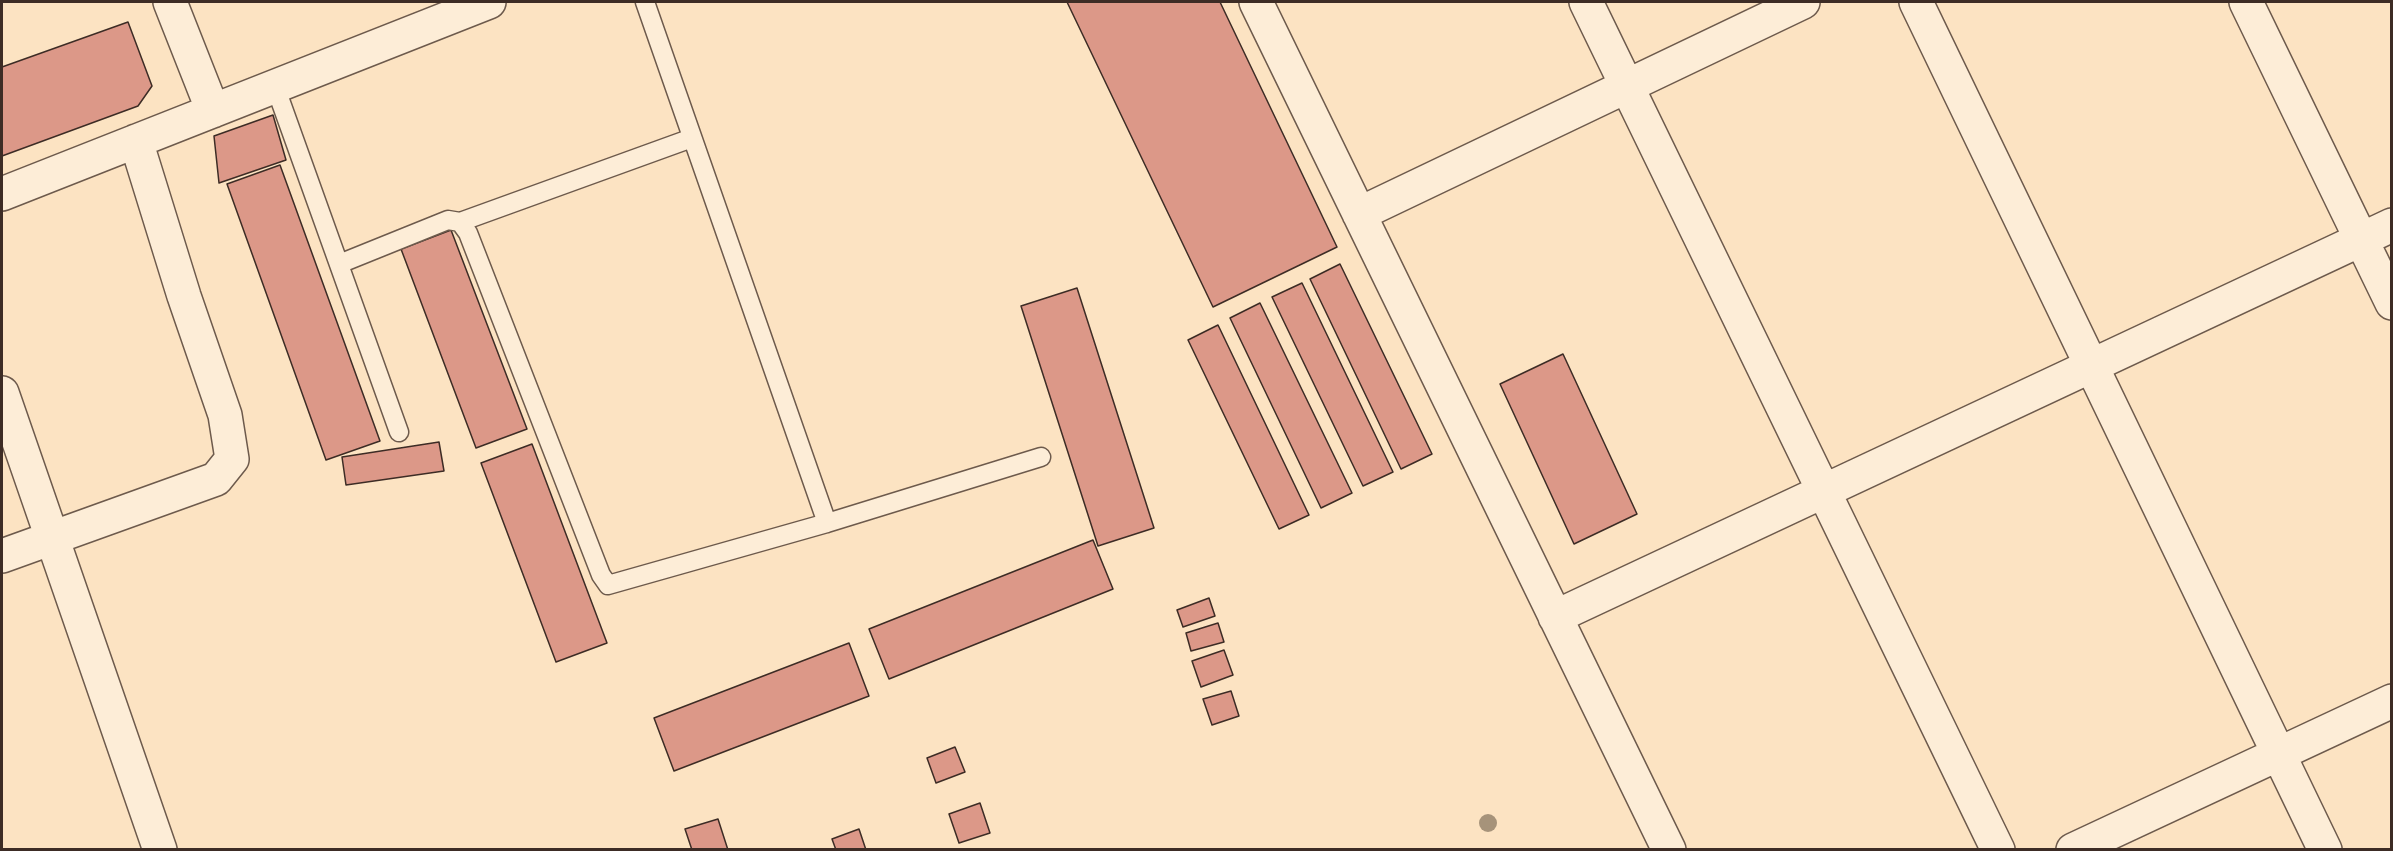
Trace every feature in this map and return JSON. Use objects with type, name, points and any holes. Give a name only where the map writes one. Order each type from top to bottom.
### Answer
[{"type":"street","points":[[170,2],[213,111]]},
{"type":"street","points":[[2,195],[489,2]]},
{"type":"street","points":[[1256,2],[1668,849]]},
{"type":"street","points":[[1586,2],[1998,849]]},
{"type":"street","points":[[1359,214],[1803,2]]},
{"type":"street","points":[[1916,2],[2325,849]]},
{"type":"street","points":[[2247,2],[2391,303]]},
{"type":"street","points":[[2,556],[216,478],[232,459],[225,415],[184,296],[136,141]]},
{"type":"street","points":[[1555,617],[2391,225]]},
{"type":"street","points":[[2,393],[160,849]]},
{"type":"street","points":[[2073,849],[2391,700]]},
{"type":"lane","points":[[645,2],[827,524]]},
{"type":"lane","points":[[275,86],[399,432]]},
{"type":"lane","points":[[339,264],[448,220],[460,222],[693,138]]},
{"type":"lane","points":[[460,222],[468,233],[601,575],[608,585],[827,524],[1041,457]]},
{"type":"building","points":[[1067,2],[1220,2],[1337,247],[1213,307]]},
{"type":"building","points":[[128,22],[152,86],[138,106],[2,156],[2,67]]},
{"type":"building","points":[[273,115],[286,160],[219,183],[214,136]]},
{"type":"building","points":[[280,165],[380,441],[326,460],[227,184]]},
{"type":"building","points":[[451,230],[527,429],[476,448],[401,249]]},
{"type":"building","points":[[1340,264],[1432,454],[1401,469],[1310,279]]},
{"type":"building","points":[[1302,283],[1393,472],[1363,486],[1272,297]]},
{"type":"building","points":[[1077,288],[1154,528],[1098,546],[1021,306]]},
{"type":"building","points":[[1260,303],[1352,493],[1321,508],[1230,318]]},
{"type":"building","points":[[1218,325],[1309,515],[1279,529],[1188,340]]},
{"type":"building","points":[[1563,354],[1637,514],[1574,544],[1500,384]]},
{"type":"building","points":[[439,442],[444,471],[346,485],[342,457]]},
{"type":"building","points":[[532,444],[607,643],[556,662],[481,463]]},
{"type":"building","points":[[1093,540],[1113,589],[889,679],[869,629]]},
{"type":"building","points":[[1209,598],[1215,616],[1183,627],[1177,610]]},
{"type":"building","points":[[1218,623],[1224,642],[1191,651],[1186,633]]},
{"type":"building","points":[[849,643],[869,696],[674,771],[654,718]]},
{"type":"building","points":[[1224,650],[1233,675],[1201,687],[1192,661]]},
{"type":"building","points":[[1231,691],[1239,716],[1212,725],[1203,699]]},
{"type":"building","points":[[955,747],[965,772],[936,783],[927,758]]},
{"type":"building","points":[[980,803],[990,833],[959,843],[949,814]]},
{"type":"building","points":[[718,819],[728,850],[692,850],[685,829]]},
{"type":"building","points":[[859,829],[866,850],[836,850],[832,839]]}]
